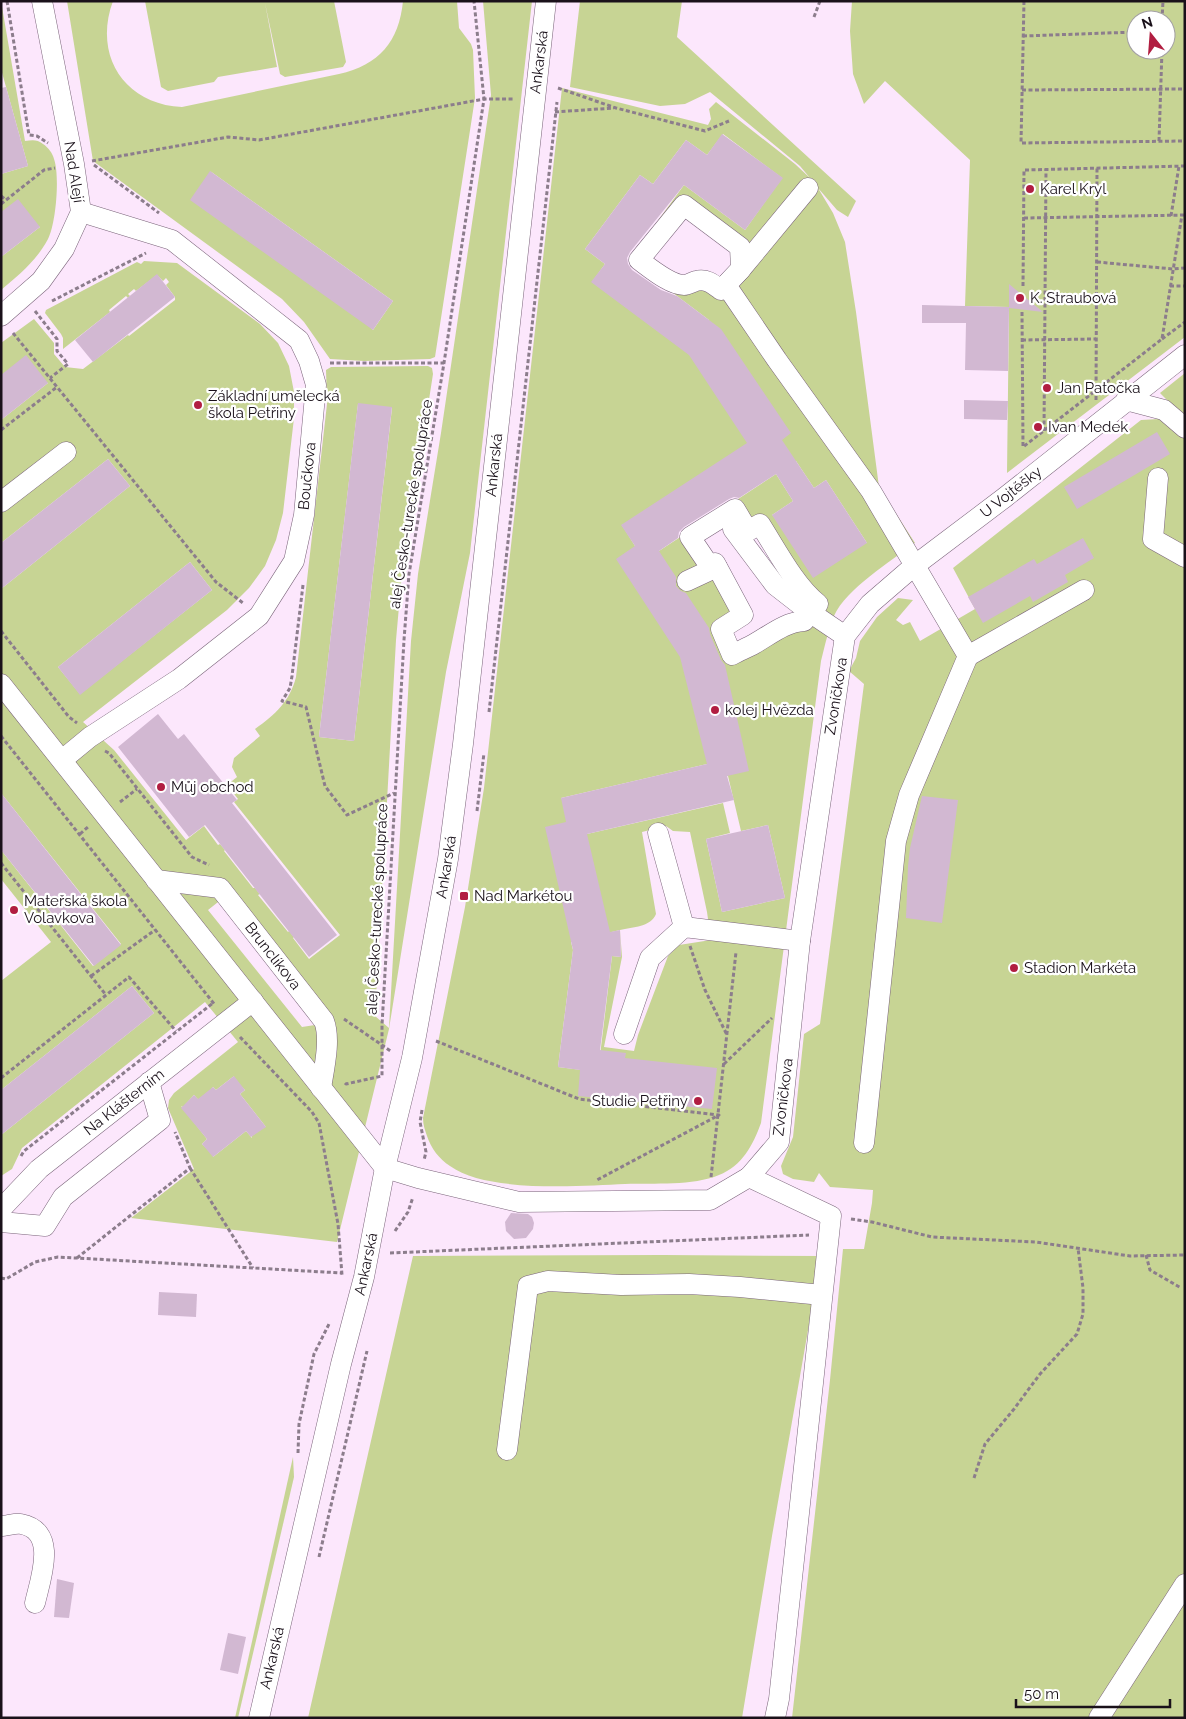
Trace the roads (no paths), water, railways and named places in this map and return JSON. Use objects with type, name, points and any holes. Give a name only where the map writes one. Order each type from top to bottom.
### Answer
[{"type":"street","name":"Nad Alejí","points":[[4,325],[41,281],[64,249],[81,212],[74,164],[42,1]]},
{"type":"street","name":"Ankarská","points":[[259,1718],[341,1364],[364,1276],[385,1168],[412,1058],[448,859],[546,1]]},
{"type":"street","points":[[741,270],[740,247],[684,205],[639,260],[661,276],[684,285],[705,280],[721,290],[741,270],[808,188]]},
{"type":"street","name":"Boučkova","points":[[62,760],[90,737],[179,679],[259,616],[284,579],[294,562],[304,515],[316,384],[309,360],[299,340],[172,240],[81,212]]},
{"type":"street","points":[[726,285],[777,360],[871,490],[968,656]]},
{"type":"street","name":"U Vojtěšky","points":[[845,636],[870,604],[914,566],[1004,498],[1179,360]]},
{"type":"street","points":[[1126,400],[1164,410],[1185,428]]},
{"type":"street","points":[[1,502],[66,452]]},
{"type":"street","points":[[1158,478],[1153,539],[1185,557]]},
{"type":"street","points":[[735,509],[748,530],[760,524],[809,597],[818,604],[804,621],[780,628],[732,655],[721,630],[743,615],[717,567],[715,563],[709,565],[690,537],[735,509]]},
{"type":"street","points":[[733,529],[775,585],[845,636]]},
{"type":"street","points":[[687,581],[717,567]]},
{"type":"street","points":[[864,1143],[896,841],[909,794],[968,656],[1084,590]]},
{"type":"street","name":"Zvoníčkova","points":[[385,1168],[418,1178],[519,1202],[710,1200],[749,1178],[779,1142],[800,941],[845,636]]},
{"type":"street","points":[[1,684],[385,1168]]},
{"type":"street","points":[[658,833],[684,927]]},
{"type":"street","name":"Brunclíkova","points":[[156,880],[220,888],[324,1021],[327,1031],[321,1088]]},
{"type":"street","points":[[624,1034],[650,958],[684,927],[800,941]]},
{"type":"street","name":"Na Klášterním","points":[[1,1209],[39,1169],[253,1001]]},
{"type":"street","points":[[1,1222],[45,1226],[64,1197],[160,1120],[149,1082]]},
{"type":"street","points":[[749,1178],[830,1225],[780,1690],[775,1718]]},
{"type":"street","points":[[507,1450],[528,1286],[548,1281],[621,1286],[689,1284],[822,1295]]},
{"type":"street","points":[[1,1526],[21,1524],[33,1529],[41,1538],[45,1547],[44,1563],[35,1604]]},
{"type":"street","points":[[1099,1718],[1185,1584]]},
{"type":"place","name":"Karel Kryl","points":[[1030,189]]},
{"type":"place","name":"K. Straubová","points":[[1020,298]]},
{"type":"place","name":"Jan Patočka","points":[[1047,388]]},
{"type":"place","name":"Základní umělecká škola Petřiny","points":[[198,405]]},
{"type":"place","name":"Ivan Medek","points":[[1038,427]]},
{"type":"place","name":"kolej Hvězda","points":[[715,710]]},
{"type":"place","name":"Můj obchod","points":[[161,787]]},
{"type":"place","name":"Nad Markétou","points":[[464,896]]},
{"type":"place","name":"Mateřská škola Volavkova","points":[[14,910]]},
{"type":"place","name":"Stadion Markéta","points":[[1014,968]]},
{"type":"place","name":"Studie Petřiny","points":[[698,1101]]}]
